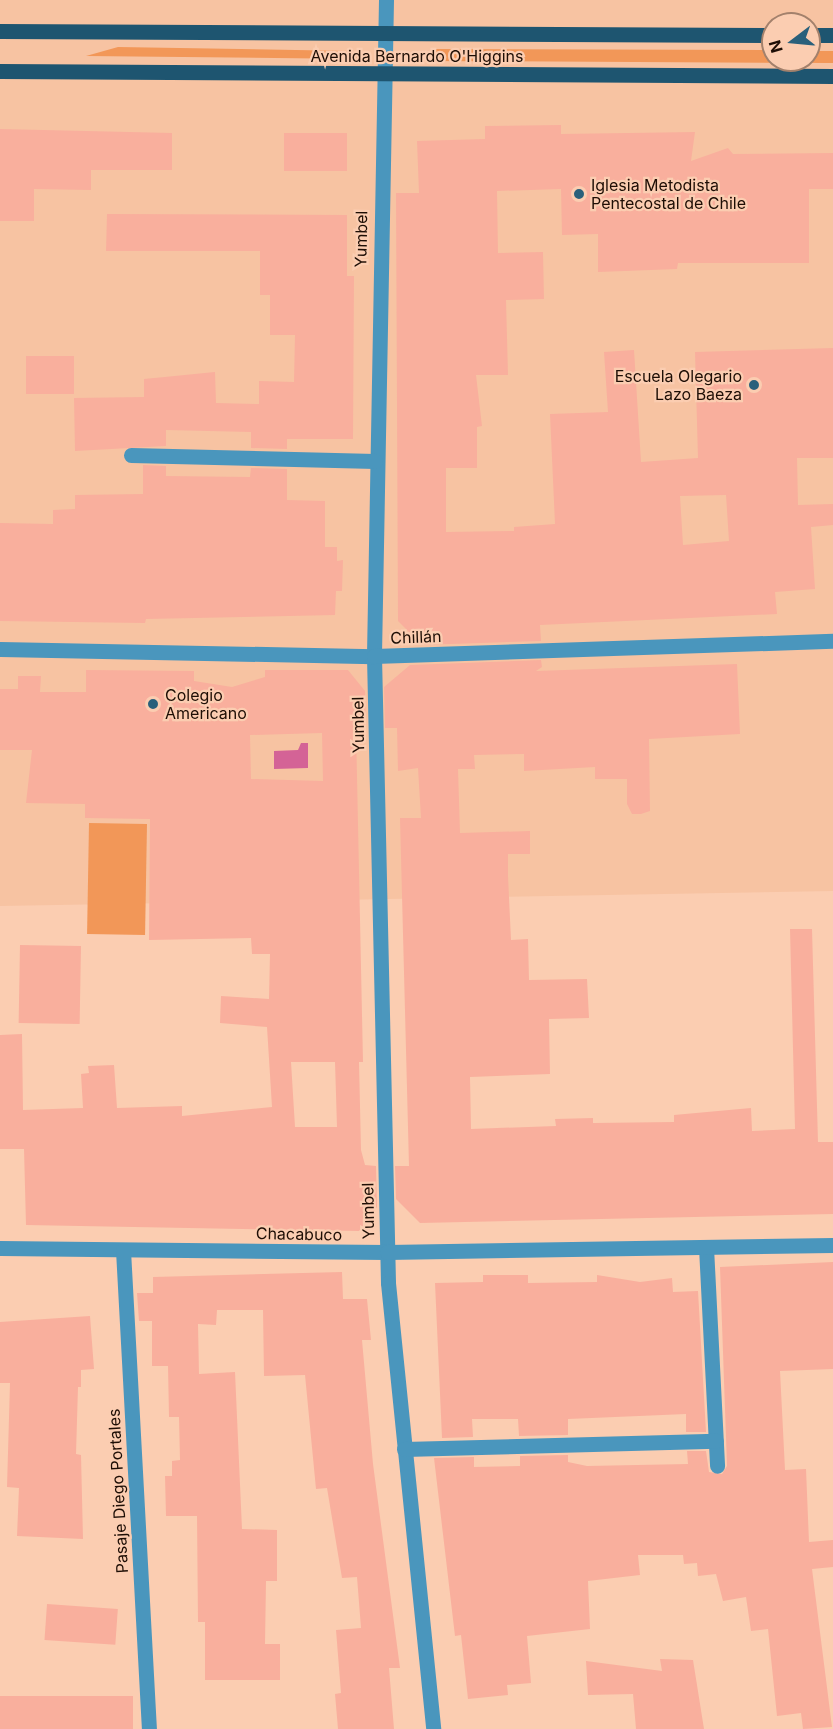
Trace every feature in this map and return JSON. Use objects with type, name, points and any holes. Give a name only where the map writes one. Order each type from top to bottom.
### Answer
[{"type":"main road","name":"Avenida Bernardo O'Higgins","points":[[0,31],[761,34]]},
{"type":"main road","name":"Avenida Bernardo O'Higgins","points":[[0,71],[833,76]]},
{"type":"street","name":"Yumbel","points":[[386,0],[375,460],[374,656],[387,1252],[404,1449],[433,1729]]},
{"type":"street","points":[[131,455],[375,460]]},
{"type":"street","name":"Chillán","points":[[0,649],[374,656],[833,641]]},
{"type":"street","name":"Chacabuco","points":[[0,1248],[387,1252],[833,1245]]},
{"type":"street","points":[[706,1247],[717,1466]]},
{"type":"street","name":"Pasaje Diego Portales","points":[[123,1250],[149,1729]]},
{"type":"street","points":[[404,1449],[716,1441]]},
{"type":"shaded area","points":[[0,0],[833,0],[833,891],[0,906]]},
{"type":"shaded area","points":[[118,47],[352,51],[360,59],[86,56]]},
{"type":"shaded area","points":[[435,49],[761,50],[761,63],[435,61]]},
{"type":"shaded area","points":[[821,51],[833,51],[833,63],[821,63]]},
{"type":"shaded area","points":[[301,743],[308,743],[308,768],[274,769],[274,751],[298,750]]},
{"type":"shaded area","points":[[89,823],[147,824],[145,935],[87,934]]},
{"type":"building","points":[[561,125],[561,134],[695,132],[691,161],[728,148],[733,154],[833,153],[833,189],[809,189],[809,263],[678,263],[677,269],[598,272],[598,234],[562,235],[561,189],[497,191],[498,253],[543,252],[544,299],[506,300],[508,375],[476,375],[482,426],[477,427],[477,468],[446,468],[446,532],[514,531],[514,527],[555,524],[550,414],[608,412],[604,352],[634,350],[641,462],[698,458],[695,352],[833,348],[833,458],[797,458],[798,505],[833,504],[833,525],[811,527],[815,589],[775,592],[777,614],[540,625],[541,641],[422,645],[398,621],[396,193],[419,193],[417,141],[485,139],[485,126]],"holes":[[[726,495],[729,541],[683,545],[680,496]]]},
{"type":"building","points":[[0,129],[172,133],[172,170],[91,170],[91,190],[34,189],[34,221],[0,221]]},
{"type":"building","points":[[284,133],[347,133],[347,171],[284,171]]},
{"type":"building","points":[[107,214],[347,215],[347,276],[354,276],[353,439],[287,439],[287,449],[251,448],[251,432],[166,430],[166,446],[75,451],[74,398],[144,397],[144,379],[215,372],[216,403],[259,404],[259,381],[294,382],[295,335],[270,335],[270,295],[260,295],[260,251],[106,251]]},
{"type":"building","points":[[26,356],[74,356],[74,394],[26,394]]},
{"type":"building","points":[[143,465],[166,466],[166,476],[250,477],[251,468],[287,469],[287,500],[325,501],[325,547],[337,547],[337,561],[343,560],[342,591],[336,591],[335,615],[146,619],[145,623],[0,621],[0,523],[53,524],[53,510],[75,509],[75,495],[143,494]]},
{"type":"building","points":[[541,660],[542,667],[536,671],[737,664],[740,734],[649,739],[650,811],[641,814],[632,814],[627,804],[627,779],[595,779],[595,767],[524,771],[524,754],[474,755],[475,769],[458,769],[460,833],[530,831],[530,854],[508,854],[511,940],[528,939],[529,980],[587,979],[589,1018],[549,1019],[550,1074],[470,1077],[471,1129],[556,1126],[555,1119],[593,1118],[593,1123],[674,1122],[674,1115],[751,1108],[752,1131],[795,1129],[790,929],[812,929],[818,1142],[833,1142],[833,1214],[420,1223],[396,1199],[395,1166],[409,1166],[400,818],[421,818],[418,768],[398,771],[397,728],[385,728],[384,687],[410,665]]},
{"type":"building","points":[[86,670],[194,671],[194,681],[232,687],[265,677],[265,670],[348,670],[365,691],[366,729],[356,729],[363,1062],[359,1062],[361,1150],[365,1165],[376,1166],[377,1207],[359,1231],[26,1225],[24,1149],[0,1149],[0,1035],[22,1034],[23,1110],[83,1108],[81,1074],[89,1073],[88,1066],[114,1065],[117,1108],[182,1106],[182,1116],[272,1107],[267,1027],[220,1023],[221,996],[269,999],[270,954],[252,954],[251,938],[149,940],[150,819],[85,818],[85,804],[26,803],[32,750],[0,750],[0,689],[18,689],[18,676],[41,676],[40,692],[86,692]],"holes":[[[322,733],[323,781],[251,779],[250,735]],[[291,1062],[335,1062],[337,1127],[295,1127]]]},
{"type":"building","points":[[20,945],[81,946],[80,1024],[19,1023]]},
{"type":"building","points":[[833,1262],[833,1369],[780,1371],[785,1470],[806,1469],[809,1542],[833,1540],[833,1567],[812,1569],[832,1727],[803,1729],[801,1713],[777,1716],[768,1629],[751,1631],[746,1597],[723,1601],[716,1574],[698,1576],[697,1563],[684,1564],[683,1555],[638,1555],[640,1575],[588,1581],[590,1629],[527,1636],[531,1683],[507,1685],[508,1695],[468,1699],[461,1635],[455,1636],[434,1458],[474,1457],[474,1467],[520,1466],[520,1456],[568,1455],[568,1462],[587,1466],[688,1464],[687,1451],[706,1451],[709,1472],[722,1474],[727,1466],[720,1267]]},
{"type":"building","points":[[342,1272],[343,1299],[367,1299],[371,1340],[362,1340],[373,1464],[400,1668],[389,1668],[394,1729],[338,1729],[335,1694],[341,1693],[336,1630],[361,1628],[357,1577],[342,1578],[327,1488],[316,1489],[305,1375],[264,1376],[263,1310],[217,1310],[216,1325],[198,1324],[199,1374],[235,1372],[242,1529],[277,1530],[277,1581],[266,1581],[265,1644],[280,1644],[280,1680],[205,1680],[205,1622],[198,1622],[197,1516],[166,1516],[165,1476],[172,1476],[172,1461],[180,1460],[179,1417],[169,1417],[168,1366],[152,1366],[152,1321],[139,1321],[137,1293],[153,1293],[153,1277]]},
{"type":"building","points":[[483,1275],[528,1275],[528,1283],[597,1282],[597,1275],[640,1282],[672,1278],[673,1292],[698,1291],[706,1432],[686,1432],[686,1414],[568,1419],[568,1435],[519,1436],[518,1419],[472,1419],[473,1437],[442,1438],[435,1283],[483,1282]]},
{"type":"building","points":[[90,1316],[94,1369],[81,1370],[81,1387],[78,1387],[76,1454],[81,1455],[83,1539],[17,1536],[19,1488],[7,1487],[10,1383],[0,1383],[0,1322]]},
{"type":"building","points":[[47,1604],[118,1609],[115,1645],[44,1640]]},
{"type":"building","points":[[660,1659],[693,1660],[704,1729],[636,1729],[633,1694],[588,1695],[586,1661],[662,1671]]},
{"type":"building","points":[[0,1696],[133,1696],[133,1729],[0,1729]]},
{"type":"place","name":"Iglesia Metodista Pentecostal de Chile","points":[[579,194]]},
{"type":"place","name":"Escuela Olegario Lazo Baeza","points":[[754,385]]},
{"type":"place","name":"Colegio Americano","points":[[153,704]]}]
